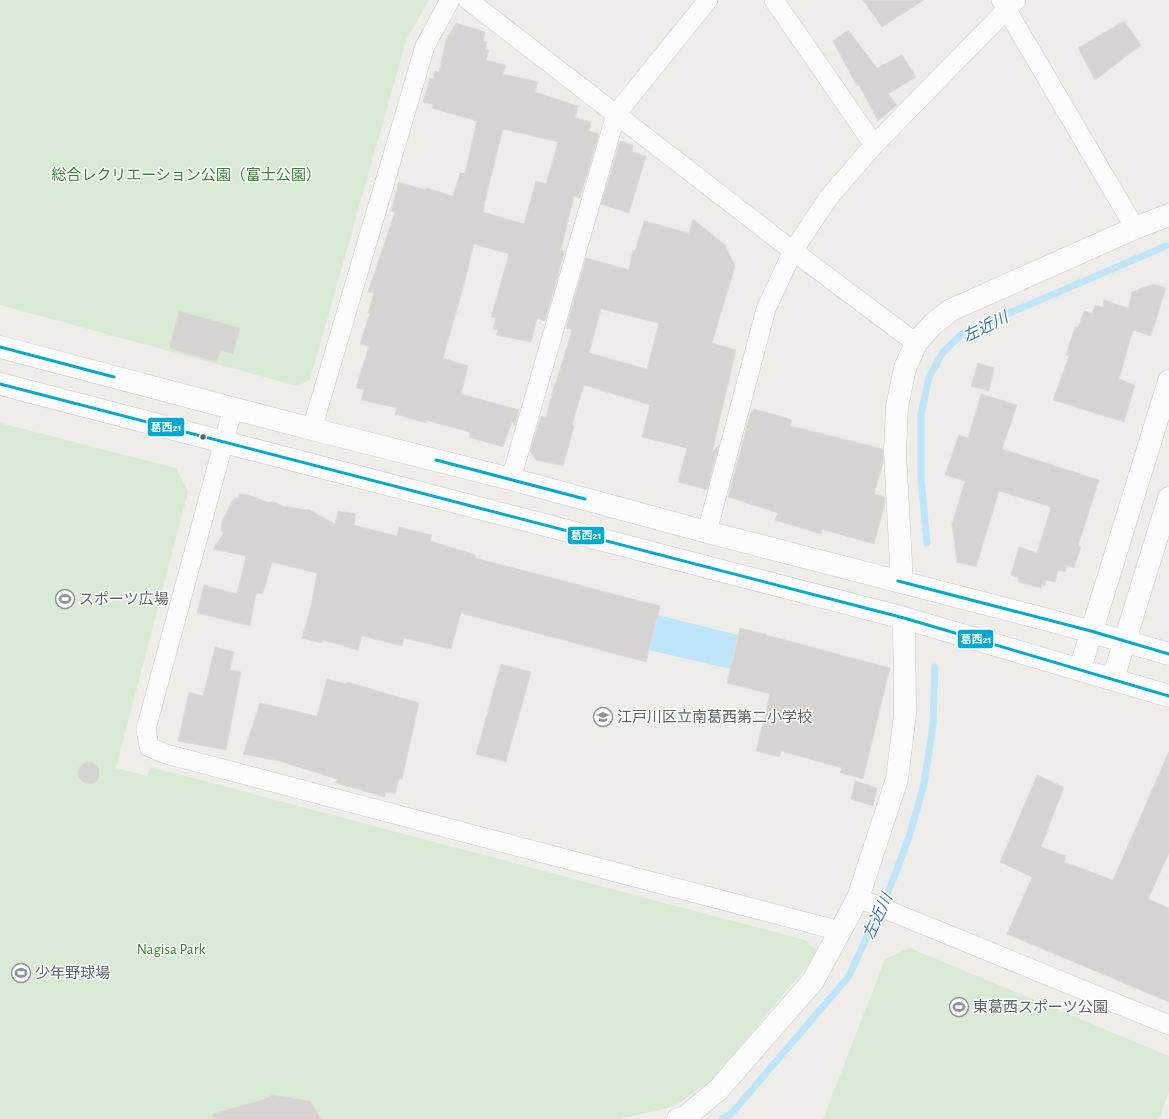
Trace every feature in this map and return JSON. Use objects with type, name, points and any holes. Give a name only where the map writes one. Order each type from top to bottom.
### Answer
[{"type":"street","points":[[312,429],[425,46],[450,0]]},
{"type":"street","points":[[468,0],[916,344]]},
{"type":"street","points":[[511,479],[616,114],[708,0]]},
{"type":"street","points":[[774,0],[874,145]]},
{"type":"street","points":[[706,532],[766,309],[793,251],[829,197],[874,145],[1008,3],[1135,228]]},
{"type":"street","points":[[902,582],[895,452],[897,407],[905,368],[916,344],[932,325],[951,310],[1135,228],[1169,215]]},
{"type":"street","points":[[0,347],[1091,631],[1169,654]]},
{"type":"street","points":[[1080,669],[1169,381]]},
{"type":"street","points":[[0,384],[904,618],[1169,696]]},
{"type":"street","points":[[233,408],[146,729],[149,747],[166,754],[840,931]]},
{"type":"street","points":[[1113,679],[1169,498]]},
{"type":"street","points":[[678,1119],[684,1118],[718,1090],[813,981],[858,898],[897,779],[905,714],[904,618]]},
{"type":"street","points":[[858,898],[1169,1025]]},
{"type":"green space","name":"総合レクリエーション公園（富士公園）","points":[[0,0],[429,0],[406,41],[310,380],[297,386],[0,305]]},
{"type":"green space","name":"Nagisa Park","points":[[0,423],[176,468],[188,492],[116,768],[147,776],[151,767],[805,940],[819,952],[711,1081],[673,1107],[619,1119],[0,1119]]},
{"type":"green space","name":"東葛西スポーツ公園","points":[[910,948],[1169,1056],[1169,1091],[1159,1119],[823,1119],[885,959]]},
{"type":"water","points":[[658,615],[738,635],[730,669],[649,650]]},
{"type":"building","points":[[863,0],[924,0],[882,27]]},
{"type":"building","points":[[1124,21],[1141,45],[1095,80],[1078,48]]},
{"type":"building","points":[[456,23],[485,32],[483,41],[487,42],[485,50],[489,50],[486,60],[506,65],[503,74],[538,82],[535,92],[578,106],[575,118],[591,122],[589,131],[599,134],[580,198],[574,196],[561,250],[565,251],[545,321],[537,318],[531,342],[496,335],[498,330],[493,329],[496,318],[491,317],[509,254],[474,244],[443,358],[468,366],[461,394],[519,410],[515,426],[512,422],[503,447],[469,437],[470,432],[426,420],[426,423],[395,414],[397,408],[361,400],[364,390],[356,388],[369,346],[360,344],[370,313],[368,313],[374,293],[368,292],[395,212],[391,211],[399,182],[453,196],[460,173],[465,173],[477,121],[432,108],[433,104],[423,102],[430,78],[433,79],[435,71],[439,72],[446,40]],"holes":[[[503,129],[558,142],[546,184],[536,181],[524,224],[483,212]]]},
{"type":"building","points":[[848,30],[877,68],[902,55],[916,77],[888,94],[897,105],[878,121],[833,41]]},
{"type":"building","points":[[620,141],[633,145],[632,152],[646,156],[629,213],[601,204]]},
{"type":"building","points":[[693,219],[725,245],[735,266],[712,343],[736,350],[712,452],[719,445],[707,490],[678,482],[687,448],[642,437],[650,405],[584,385],[572,425],[574,426],[563,466],[536,460],[530,451],[541,416],[546,417],[572,330],[566,328],[586,258],[629,270],[633,250],[635,251],[644,221],[689,233]],"holes":[[[601,309],[659,323],[647,369],[589,353]]]},
{"type":"building","points":[[1153,284],[1166,288],[1151,336],[1133,330],[1119,379],[1135,385],[1124,422],[1053,400],[1069,356],[1066,355],[1075,327],[1078,328],[1084,311],[1092,313],[1095,305],[1103,307],[1104,300],[1128,308],[1132,292]]},
{"type":"building","points":[[179,311],[240,328],[233,354],[221,351],[216,362],[169,348]]},
{"type":"building","points":[[978,363],[994,368],[989,391],[971,386]]},
{"type":"building","points":[[981,394],[1017,405],[1002,449],[1099,480],[1078,546],[1081,547],[1074,568],[1067,565],[1065,572],[1058,570],[1055,582],[1046,580],[1045,586],[1042,585],[1041,588],[1018,582],[1019,578],[1011,575],[1019,547],[1037,553],[1051,507],[999,491],[976,567],[957,562],[952,524],[965,481],[945,475],[959,435],[968,438]]},
{"type":"building","points":[[754,409],[791,419],[791,426],[883,449],[883,463],[874,494],[885,497],[885,503],[874,544],[822,529],[821,534],[775,520],[778,513],[728,497],[750,414]]},
{"type":"building","points":[[239,494],[249,495],[283,506],[306,510],[308,509],[335,524],[338,511],[356,514],[354,525],[397,536],[399,527],[432,535],[430,541],[476,555],[475,558],[660,606],[646,662],[461,613],[451,649],[404,638],[402,646],[362,636],[358,650],[323,640],[322,643],[302,638],[311,606],[317,573],[272,562],[263,593],[256,594],[250,626],[197,613],[204,585],[237,594],[246,556],[213,549],[223,534],[221,530],[222,521],[234,498],[239,498]]},
{"type":"building","points":[[740,628],[890,668],[863,779],[840,773],[842,768],[781,751],[779,757],[756,751],[770,694],[727,683]]},
{"type":"building","points":[[215,647],[234,652],[230,670],[241,672],[226,750],[178,741],[189,692],[203,696]]},
{"type":"building","points":[[501,664],[531,672],[506,762],[476,754]]},
{"type":"building","points":[[327,679],[346,684],[347,682],[419,703],[402,779],[399,779],[395,794],[386,792],[385,797],[336,783],[337,779],[279,761],[243,754],[260,703],[317,716]]},
{"type":"building","points":[[1169,751],[1169,853],[1148,899],[1169,908],[1169,1002],[1007,934],[1032,877],[1000,862],[1037,775],[1064,787],[1041,847],[1066,856],[1064,862],[1113,880]]},
{"type":"building","points":[[89,762],[97,765],[100,773],[97,781],[89,784],[81,781],[78,773],[81,765]]},
{"type":"building","points":[[855,781],[877,788],[873,806],[851,799]]},
{"type":"building","points":[[272,1095],[310,1101],[321,1119],[212,1119],[212,1114],[265,1099]]},
{"type":"waterway","name":"左近川","points":[[927,543],[921,478],[921,415],[929,377],[943,352],[963,333],[1166,246]]},
{"type":"waterway","name":"左近川","points":[[722,1119],[732,1113],[849,976],[893,880],[910,834],[924,784],[933,725],[935,667]]},
{"type":"transit line","name":"葛西21","points":[[0,347],[114,377]]},
{"type":"transit line","name":"葛西21","points":[[0,384],[904,618],[1169,696]]},
{"type":"transit line","name":"葛西21","points":[[436,460],[585,499]]},
{"type":"transit line","name":"葛西21","points":[[898,581],[1091,631],[1169,654]]},
{"type":"place","name":"スポーツ広場","points":[[65,599]]},
{"type":"place","name":"江戸川区立南葛西第二小学校","points":[[603,717]]},
{"type":"place","name":"少年野球場","points":[[21,973]]},
{"type":"place","name":"東葛西スポーツ公園","points":[[959,1007]]}]
